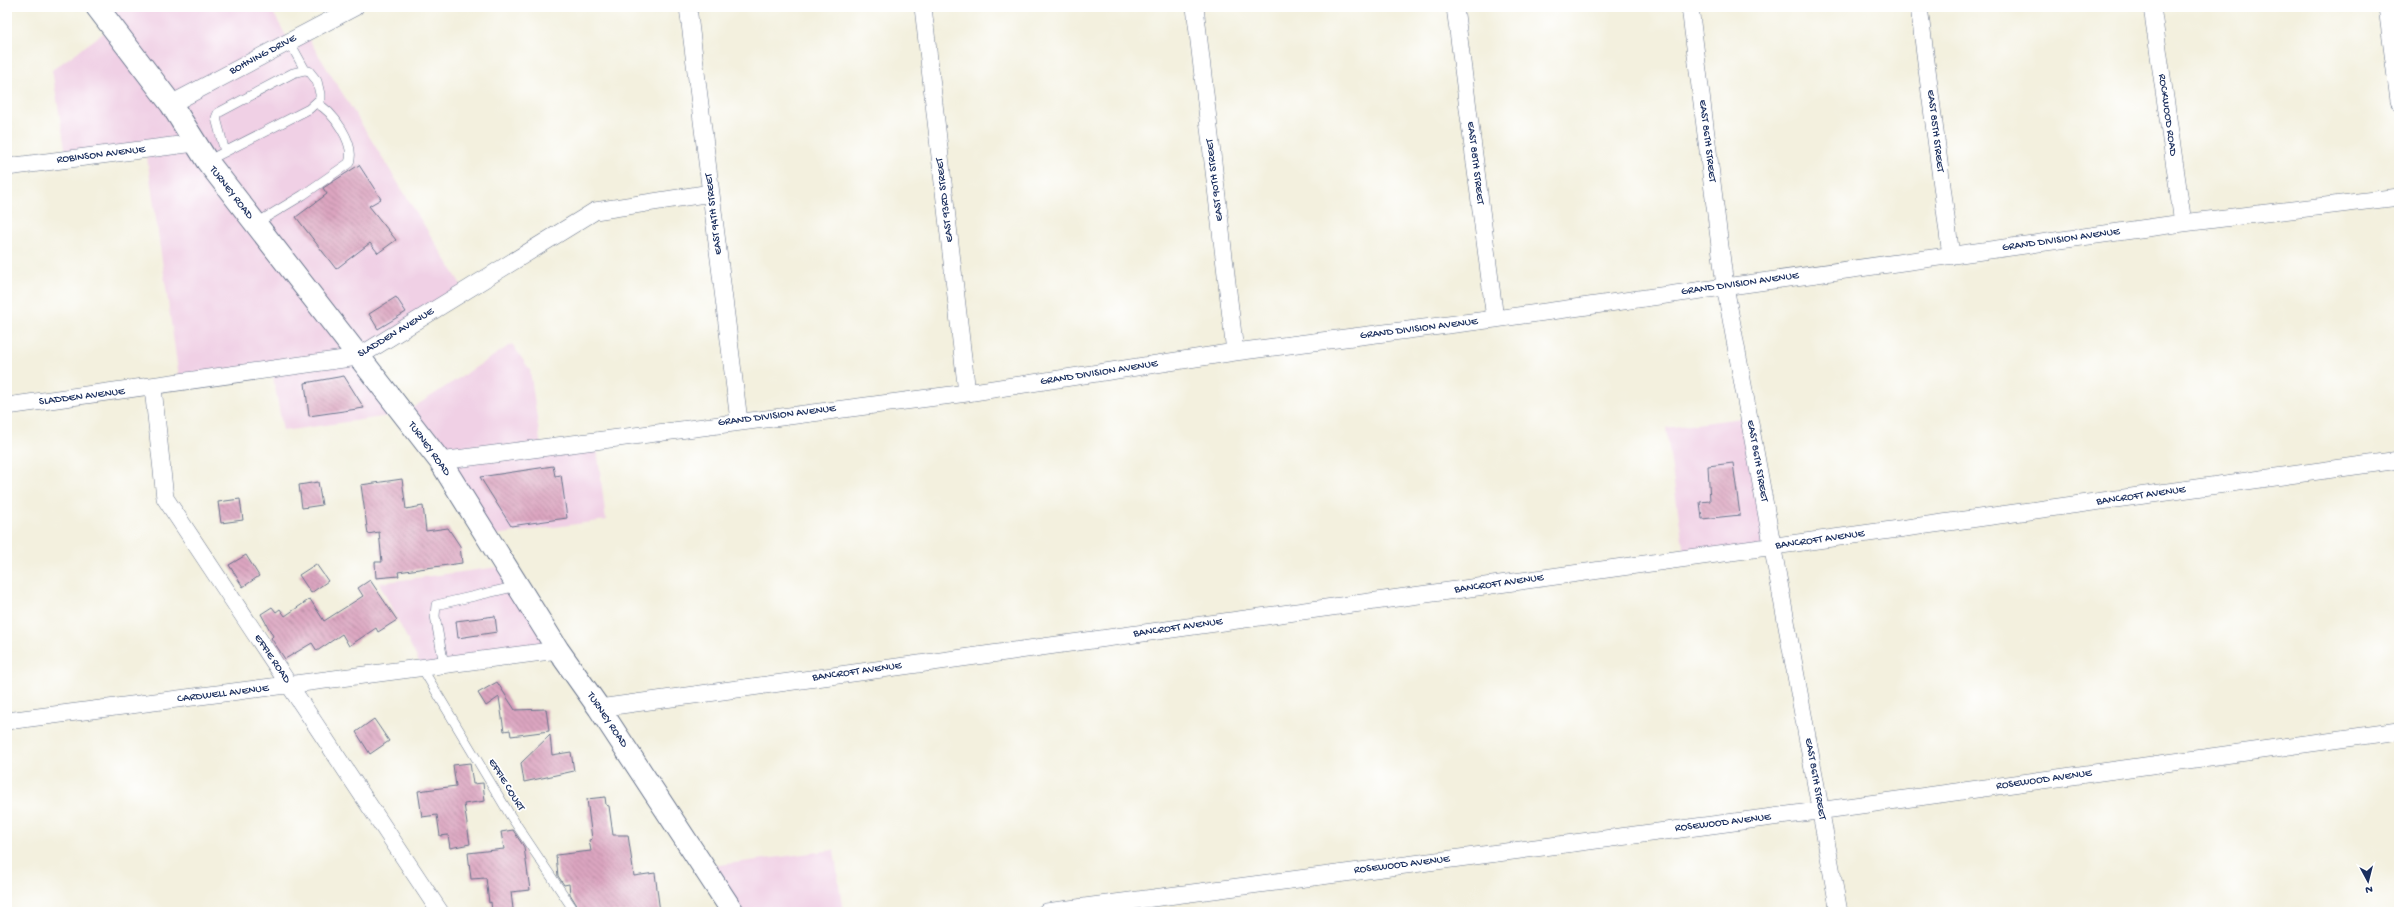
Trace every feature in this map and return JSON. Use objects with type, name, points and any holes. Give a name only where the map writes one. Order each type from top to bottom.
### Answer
[{"type":"main road","name":"TURNEY ROAD","points":[[97,7],[209,152],[255,224],[440,461],[558,650],[599,708],[733,912]]},
{"type":"street","name":"BOHNING DRIVE","points":[[171,104],[355,7]]},
{"type":"street","name":"EAST 94TH STREET","points":[[688,7],[739,421]]},
{"type":"street","name":"EAST 93RD STREET","points":[[924,7],[967,393]]},
{"type":"street","name":"EAST 90TH STREET","points":[[1195,7],[1235,352]]},
{"type":"street","name":"EAST 88TH STREET","points":[[1455,7],[1495,319]]},
{"type":"street","name":"EAST 86TH STREET","points":[[1690,7],[1725,286],[1839,912]]},
{"type":"street","name":"EAST 85TH STREET","points":[[1919,7],[1951,256]]},
{"type":"street","name":"ROCKWOOD ROAD","points":[[2152,7],[2183,223]]},
{"type":"street","points":[[2386,7],[2399,101]]},
{"type":"street","name":"ROBINSON AVENUE","points":[[7,167],[209,152]]},
{"type":"street","name":"SLADDEN AVENUE","points":[[7,406],[153,388],[358,357],[595,211],[711,193]]},
{"type":"street","name":"GRAND DIVISION AVENUE","points":[[440,461],[739,421],[967,393],[1235,352],[1495,319],[2183,223],[2399,197]]},
{"type":"street","name":"EFFIE ROAD","points":[[153,388],[165,498],[440,912]]},
{"type":"street","name":"BANCROFT AVENUE","points":[[599,708],[2399,460]]},
{"type":"street","name":"CARDWELL AVENUE","points":[[7,721],[558,650]]},
{"type":"street","name":"ROSEWOOD AVENUE","points":[[1046,912],[1821,810],[2399,731]]},
{"type":"lane","points":[[209,152],[316,103],[320,99],[319,88],[313,75],[305,70],[289,42]]},
{"type":"lane","points":[[209,152],[218,113],[283,77],[305,70]]},
{"type":"lane","points":[[255,224],[309,191],[346,165],[350,160],[349,148],[339,125],[328,109],[316,103]]},
{"type":"lane","points":[[444,665],[435,616],[436,606],[518,586]]},
{"type":"lane","name":"EFFIE COURT","points":[[422,668],[510,815],[575,912]]},
{"type":"shaded area","points":[[111,7],[270,7],[289,41],[305,33],[465,291],[359,357],[403,414],[283,431],[272,370],[180,384],[146,150],[67,160],[52,70],[112,27],[101,12]]},
{"type":"shaded area","points":[[512,344],[530,370],[541,447],[596,440],[606,520],[487,536],[403,414]]},
{"type":"shaded area","points":[[1749,417],[1772,547],[1685,559],[1666,428]]},
{"type":"shaded area","points":[[506,566],[558,650],[422,668],[379,583]]},
{"type":"shaded area","points":[[834,850],[843,912],[733,912],[704,867]]},
{"type":"building","points":[[359,165],[381,199],[369,206],[396,240],[378,253],[370,243],[336,269],[296,217],[327,194],[323,188]]},
{"type":"building","points":[[396,297],[406,312],[378,329],[369,314]]},
{"type":"building","points":[[344,376],[364,408],[309,416],[305,383]]},
{"type":"building","points":[[1733,463],[1740,515],[1702,519],[1700,502],[1710,501],[1708,466]]},
{"type":"building","points":[[553,466],[555,476],[561,475],[567,518],[511,526],[480,477]]},
{"type":"building","points":[[402,479],[406,509],[423,506],[426,531],[448,528],[460,546],[462,563],[398,572],[399,576],[376,578],[375,562],[382,562],[379,532],[368,534],[361,485]]},
{"type":"building","points":[[318,482],[322,505],[302,508],[299,485]]},
{"type":"building","points":[[240,499],[243,520],[221,523],[218,502]]},
{"type":"building","points":[[246,555],[259,576],[243,587],[229,565]]},
{"type":"building","points":[[316,564],[328,581],[311,593],[299,575]]},
{"type":"building","points":[[370,580],[397,620],[378,632],[376,628],[349,646],[342,634],[317,651],[312,643],[285,659],[271,638],[273,636],[261,614],[272,607],[276,612],[280,609],[285,616],[310,599],[324,621],[363,596],[358,588]]},
{"type":"building","points":[[495,616],[497,632],[458,638],[456,621]]},
{"type":"building","points":[[497,682],[515,710],[546,709],[549,731],[511,736],[510,730],[504,731],[499,697],[486,706],[478,693]]},
{"type":"building","points":[[374,719],[389,741],[370,754],[356,732]]},
{"type":"building","points":[[550,735],[552,755],[571,752],[574,771],[524,782],[521,763]]},
{"type":"building","points":[[470,763],[473,784],[483,783],[485,801],[464,804],[470,844],[450,848],[448,835],[440,836],[437,815],[422,817],[418,791],[456,786],[453,765]]},
{"type":"building","points":[[605,797],[606,805],[609,806],[613,835],[628,835],[634,876],[655,873],[660,912],[581,912],[570,894],[569,884],[564,885],[558,876],[556,855],[591,851],[589,840],[592,839],[587,799]]},
{"type":"building","points":[[513,830],[524,847],[530,890],[511,892],[513,909],[492,912],[491,902],[489,903],[486,878],[471,879],[468,853],[504,849],[501,832]]}]
